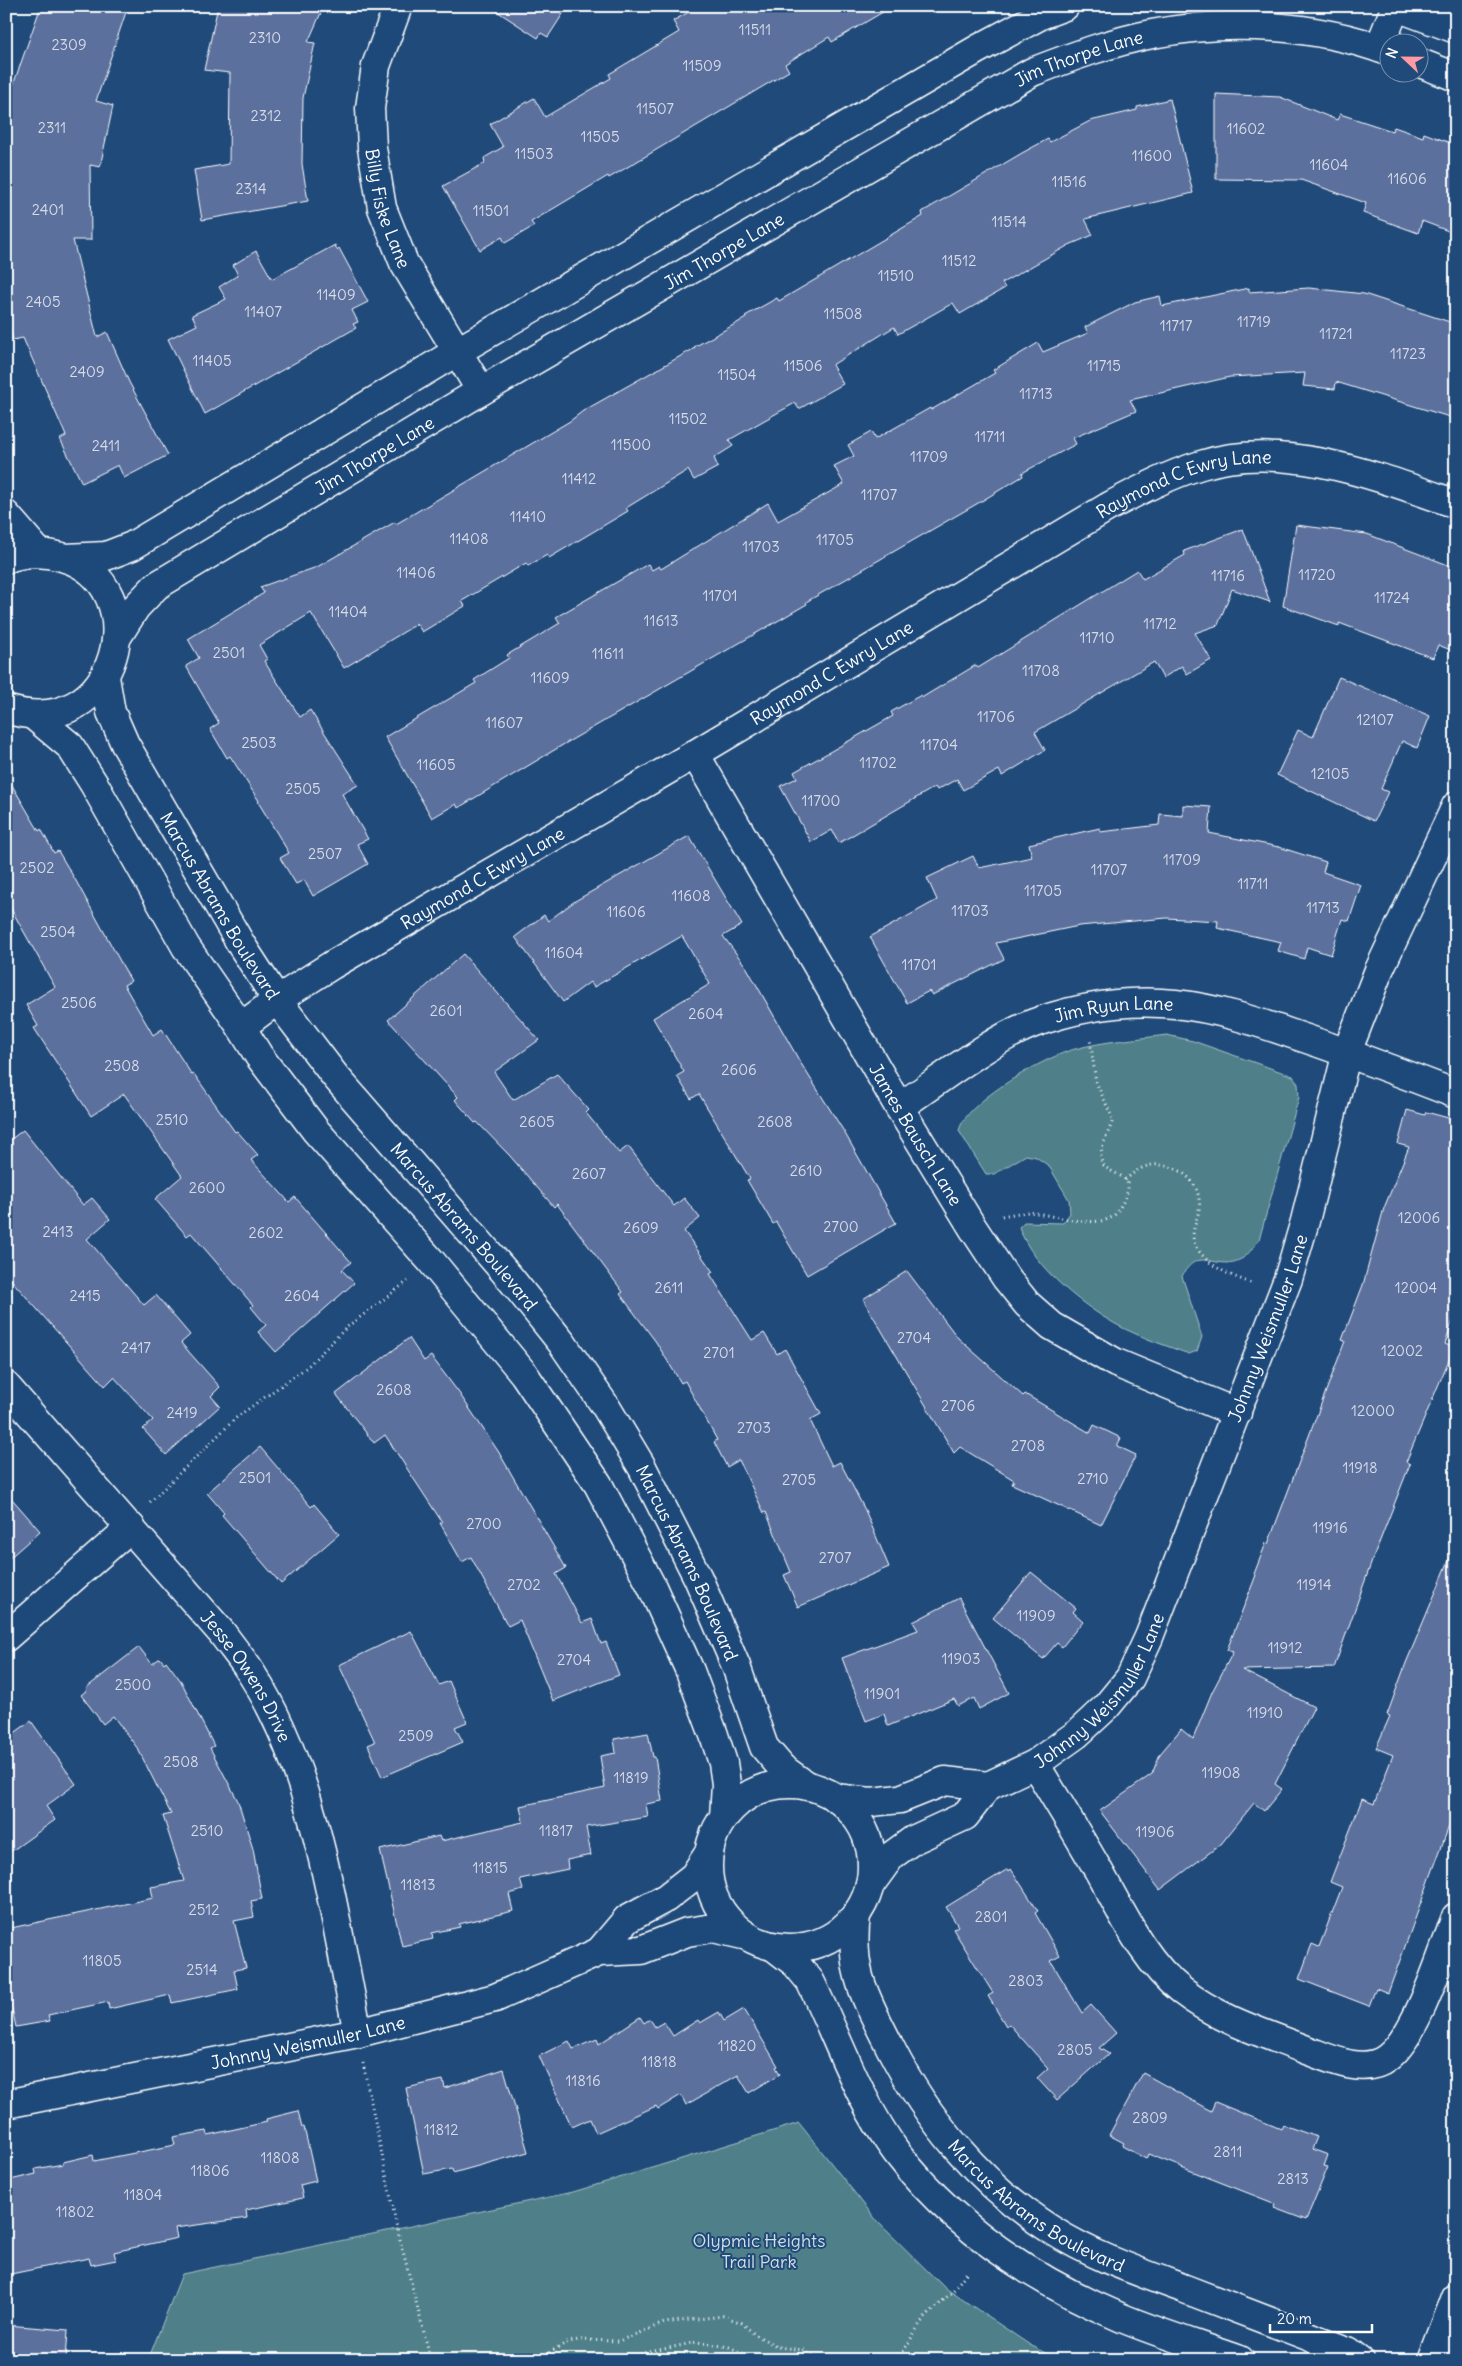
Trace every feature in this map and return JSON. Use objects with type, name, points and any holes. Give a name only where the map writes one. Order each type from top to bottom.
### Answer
[{"type":"street","name":"Billy Fiske Lane","points":[[398,6],[376,66],[370,108],[372,148],[382,208],[404,264],[481,391]]},
{"type":"street","points":[[6,559],[25,553],[39,552],[66,558],[106,556],[132,546],[458,351],[978,49],[1041,15],[1064,6]]},
{"type":"street","points":[[1388,32],[1395,6],[1456,29]]},
{"type":"street","name":"Jim Thorpe Lane","points":[[117,637],[136,607],[156,586],[481,391],[1032,72],[1100,47],[1152,34],[1206,26],[1256,26],[1302,31],[1380,49]]},
{"type":"street","points":[[1430,67],[1456,77]]},
{"type":"street","name":"Raymond C Ewry Lane","points":[[241,1027],[276,1000],[332,965],[695,754],[1108,507],[1165,478],[1203,464],[1246,457],[1328,463],[1373,475],[1456,504]]},
{"type":"street","points":[[6,514],[39,552]]},
{"type":"street","points":[[6,709],[33,715],[47,714],[74,706],[86,698],[105,677],[115,650],[117,637],[113,609],[100,584],[90,573],[66,558]]},
{"type":"street","name":"Marcus Abrams Boulevard","points":[[105,677],[111,712],[125,744],[242,946],[276,1000],[335,1076],[510,1278],[562,1343],[606,1407],[642,1467],[698,1578],[736,1666],[764,1746],[782,1768],[807,1786]]},
{"type":"street","points":[[33,715],[70,746],[94,784],[186,947],[259,1056],[316,1131],[431,1261],[524,1374],[598,1484],[652,1587],[690,1671],[723,1763],[726,1784],[724,1817]]},
{"type":"street","name":"James Bausch Lane","points":[[695,754],[899,1108],[973,1228],[1006,1278],[1027,1304],[1052,1326],[1116,1363],[1236,1413]]},
{"type":"street","name":"Johnny Weismuller Lane","points":[[870,1885],[891,1856],[913,1840],[965,1816],[988,1786],[1035,1764],[1077,1734],[1106,1707],[1130,1678],[1149,1637],[1288,1279],[1305,1221],[1347,1052],[1379,970],[1456,806]]},
{"type":"street","name":"Jim Ryun Lane","points":[[899,1108],[988,1048],[1033,1024],[1082,1008],[1130,1003],[1176,1004],[1266,1025],[1347,1052],[1456,1094]]},
{"type":"street","name":"Jesse Owens Drive","points":[[6,1386],[222,1633],[253,1676],[293,1757],[315,1832],[358,2033]]},
{"type":"street","points":[[6,1637],[131,1527]]},
{"type":"street","points":[[1035,1764],[1130,1927],[1156,1965],[1181,1991],[1231,2020],[1329,2059],[1354,2065],[1372,2066],[1386,2059],[1400,2046],[1414,2023],[1456,1917]]},
{"type":"street","points":[[835,1798],[871,1802],[900,1799],[945,1781],[988,1786]]},
{"type":"street","points":[[784,1784],[807,1786],[822,1790],[835,1798],[854,1814],[866,1836],[872,1860],[870,1885],[856,1915],[840,1932],[820,1943],[798,1949],[774,1947],[758,1943],[743,1935],[726,1919],[714,1899],[708,1876],[709,1853],[714,1834],[724,1817],[740,1800],[761,1789],[784,1784]]},
{"type":"street","name":"Johnny Weismuller Lane","points":[[599,1952],[627,1919],[666,1898],[694,1876],[709,1853]]},
{"type":"street","name":"Marcus Abrams Boulevard","points":[[856,1915],[853,1941],[855,1964],[862,1989],[901,2067],[942,2130],[991,2182],[1050,2229],[1109,2260],[1347,2351],[1359,2360]]},
{"type":"street","name":"Johnny Weismuller Lane","points":[[6,2104],[358,2033],[495,1998],[599,1952],[641,1950],[687,1932],[713,1928],[743,1935]]},
{"type":"street","points":[[774,1947],[796,1964],[810,1981],[867,2104],[896,2152],[944,2206],[986,2243],[1063,2291],[1124,2319],[1240,2360]]},
{"type":"street","points":[[1432,2360],[1456,2296]]},
{"type":"path","points":[[1002,1216],[1034,1213],[1090,1222],[1112,1217],[1119,1208],[1128,1187],[1125,1180],[1105,1168],[1101,1160],[1102,1148],[1113,1119],[1096,1082],[1090,1038]]},
{"type":"path","points":[[1125,1180],[1147,1165],[1159,1164],[1185,1174],[1195,1183],[1198,1197],[1199,1210],[1192,1230],[1198,1250],[1211,1263],[1224,1272],[1254,1285]]},
{"type":"path","points":[[149,1502],[237,1417],[307,1367],[347,1327],[410,1279]]},
{"type":"path","points":[[358,2033],[398,2228],[431,2360]]},
{"type":"path","points":[[898,2360],[921,2322],[952,2292],[968,2272]]},
{"type":"path","points":[[536,2360],[566,2343],[578,2340],[619,2341],[664,2323],[723,2316],[742,2323],[766,2342],[778,2347],[804,2350],[821,2360]]},
{"type":"path","points":[[611,2360],[697,2342],[729,2347],[758,2360]]},
{"type":"green space","points":[[1167,1035],[1193,1041],[1293,1076],[1298,1084],[1299,1097],[1259,1240],[1243,1258],[1225,1263],[1202,1260],[1195,1262],[1189,1266],[1182,1276],[1202,1337],[1197,1351],[1189,1354],[1148,1339],[1110,1321],[1079,1299],[1048,1272],[1026,1242],[1019,1227],[1024,1222],[1063,1223],[1070,1213],[1069,1200],[1049,1166],[1036,1157],[1026,1155],[994,1174],[986,1174],[959,1131],[964,1119],[991,1094],[1027,1070],[1062,1053],[1109,1042]]},
{"type":"green space","name":"Olypmic Heights Trail Park","points":[[799,2123],[878,2222],[944,2287],[1030,2345],[1061,2360],[148,2360],[182,2274],[573,2192]]},
{"type":"building","points":[[41,6],[128,6],[96,101],[113,106],[100,167],[90,165],[91,240],[73,240],[97,337],[107,332],[129,382],[168,455],[124,478],[118,465],[82,483],[60,439],[66,436],[23,338],[13,340],[6,314],[6,113],[11,91]]},
{"type":"building","points":[[218,6],[324,6],[308,42],[315,43],[303,98],[302,164],[308,201],[202,220],[194,170],[229,164],[230,73],[204,70]]},
{"type":"building","points":[[489,6],[568,6],[548,37],[541,33],[538,38]]},
{"type":"building","points":[[699,6],[893,6],[832,42],[829,37],[785,64],[789,71],[531,222],[534,226],[505,243],[502,237],[480,250],[443,186],[485,163],[484,158],[503,147],[490,124],[534,98],[545,117],[611,78],[609,74],[679,32],[673,21]]},
{"type":"building","points":[[1216,94],[1280,97],[1337,120],[1340,114],[1392,131],[1394,127],[1423,137],[1424,133],[1456,145],[1456,234],[1422,221],[1418,233],[1363,213],[1366,203],[1301,180],[1216,179]]},
{"type":"building","points":[[1170,99],[1193,193],[1085,219],[1093,235],[1069,245],[1002,283],[1005,288],[960,314],[953,303],[898,334],[894,327],[832,365],[843,384],[799,409],[795,403],[729,440],[733,446],[714,458],[718,467],[694,480],[688,470],[626,508],[628,511],[549,558],[547,555],[528,566],[526,563],[462,601],[465,606],[422,632],[417,624],[344,668],[311,613],[259,645],[267,659],[264,661],[300,717],[310,710],[358,785],[342,794],[368,839],[357,844],[368,864],[313,896],[304,880],[296,884],[280,858],[289,853],[259,801],[230,756],[227,758],[210,729],[219,723],[186,666],[199,658],[188,639],[264,593],[260,587],[317,567],[395,522],[396,524],[570,421],[583,411],[746,318],[745,316],[777,298],[779,301],[923,216],[922,212],[1022,153],[1048,139],[1050,142],[1090,121],[1137,110],[1137,107]]},
{"type":"building","points":[[335,245],[337,250],[339,248],[368,302],[352,310],[358,322],[353,324],[356,328],[205,414],[168,339],[197,325],[192,315],[226,299],[219,287],[238,275],[233,265],[256,251],[272,279]]},
{"type":"building","points":[[1249,288],[1249,292],[1309,288],[1364,294],[1456,324],[1456,419],[1336,382],[1335,389],[1303,386],[1305,373],[1230,377],[1130,400],[1136,411],[1073,438],[1076,444],[1022,473],[1023,476],[980,502],[806,602],[807,604],[561,746],[458,808],[456,804],[432,818],[385,737],[476,683],[474,680],[509,658],[507,655],[560,623],[556,617],[648,564],[652,570],[659,566],[661,569],[768,503],[778,521],[844,484],[834,466],[854,456],[848,445],[871,432],[875,439],[930,408],[931,410],[995,373],[993,370],[1038,343],[1043,352],[1088,333],[1085,327],[1135,302],[1160,296],[1162,306]]},
{"type":"building","points":[[1296,525],[1367,534],[1456,568],[1456,652],[1438,645],[1433,658],[1339,623],[1339,626],[1283,606]]},
{"type":"building","points":[[1243,529],[1270,602],[1232,589],[1218,625],[1195,633],[1211,660],[1187,674],[1182,666],[1163,678],[1154,662],[1035,732],[1045,750],[1002,776],[999,770],[963,790],[957,779],[937,790],[935,787],[839,843],[832,830],[811,842],[780,786],[797,778],[794,772],[893,716],[891,712],[921,695],[923,697],[976,665],[978,668],[1137,570],[1143,579],[1185,555],[1184,551]]},
{"type":"building","points":[[1339,677],[1430,716],[1417,748],[1402,741],[1381,789],[1388,792],[1374,821],[1277,775],[1298,730],[1313,737]]},
{"type":"building","points":[[6,775],[39,831],[41,829],[54,853],[58,851],[76,881],[131,981],[124,985],[153,1035],[162,1029],[192,1075],[194,1074],[235,1132],[237,1131],[258,1155],[251,1160],[289,1202],[295,1197],[351,1262],[342,1270],[354,1283],[276,1352],[258,1332],[266,1325],[251,1307],[253,1305],[191,1233],[187,1236],[155,1199],[182,1176],[124,1094],[91,1116],[34,1028],[38,1026],[26,1005],[55,987],[6,900]]},
{"type":"building","points":[[1183,805],[1211,807],[1209,833],[1279,847],[1326,862],[1323,872],[1361,885],[1349,921],[1342,919],[1331,955],[1307,947],[1304,959],[1278,951],[1281,942],[1217,928],[1218,921],[1167,918],[1079,926],[996,943],[1004,959],[932,995],[929,991],[907,1003],[870,937],[937,900],[927,878],[973,856],[979,868],[1032,857],[1029,844],[1100,828],[1100,832],[1159,825],[1160,814],[1183,816]]},
{"type":"building","points":[[689,836],[742,925],[723,936],[747,968],[800,1062],[843,1130],[896,1223],[807,1275],[776,1222],[773,1224],[747,1180],[750,1179],[699,1094],[691,1099],[677,1076],[684,1072],[653,1018],[710,984],[682,936],[594,987],[590,982],[563,1002],[515,937],[544,915],[548,921],[575,901]]},
{"type":"building","points":[[463,954],[539,1040],[494,1072],[513,1100],[557,1074],[589,1110],[586,1113],[619,1153],[628,1146],[674,1206],[684,1198],[700,1218],[684,1231],[713,1272],[710,1274],[752,1340],[764,1333],[777,1354],[785,1349],[821,1414],[810,1420],[832,1466],[840,1462],[865,1510],[889,1567],[798,1607],[784,1575],[791,1572],[766,1512],[764,1513],[739,1460],[727,1467],[714,1442],[717,1440],[685,1381],[681,1383],[656,1342],[620,1294],[623,1292],[557,1204],[554,1207],[510,1156],[477,1122],[475,1123],[455,1100],[458,1097],[388,1020]]},
{"type":"building","points":[[1407,1110],[1425,1115],[1426,1112],[1456,1120],[1456,1311],[1445,1344],[1454,1348],[1406,1462],[1410,1464],[1372,1561],[1334,1668],[1242,1670],[1314,1707],[1275,1784],[1282,1789],[1264,1811],[1254,1803],[1221,1844],[1160,1890],[1100,1811],[1152,1774],[1160,1754],[1181,1729],[1193,1739],[1212,1692],[1233,1652],[1227,1650],[1256,1575],[1254,1574],[1266,1543],[1268,1544],[1345,1341],[1342,1340],[1363,1285],[1384,1208],[1409,1147],[1398,1144]]},
{"type":"building","points":[[23,1130],[83,1205],[92,1198],[110,1219],[87,1239],[144,1305],[156,1295],[190,1335],[181,1343],[220,1387],[211,1396],[220,1406],[166,1455],[143,1429],[153,1420],[114,1377],[105,1386],[6,1274],[6,1143]]},
{"type":"building","points":[[907,1271],[958,1338],[1023,1396],[1025,1394],[1090,1433],[1094,1425],[1121,1438],[1117,1446],[1136,1455],[1101,1525],[1012,1484],[1014,1480],[960,1447],[954,1453],[863,1299]]},
{"type":"building","points":[[409,1338],[424,1361],[431,1356],[459,1393],[498,1451],[566,1568],[556,1574],[582,1623],[592,1619],[601,1644],[606,1642],[619,1675],[553,1701],[520,1620],[508,1626],[471,1557],[462,1562],[440,1523],[442,1522],[385,1435],[374,1443],[336,1394]]},
{"type":"building","points":[[260,1447],[311,1507],[314,1504],[339,1534],[281,1584],[222,1515],[224,1513],[207,1493]]},
{"type":"building","points":[[6,1492],[40,1531],[6,1561]]},
{"type":"building","points":[[1455,1546],[1456,1807],[1388,1993],[1376,1988],[1369,2006],[1299,1979],[1312,1944],[1319,1947],[1342,1887],[1330,1882],[1362,1799],[1374,1804],[1393,1755],[1376,1748],[1390,1716],[1387,1715],[1406,1663]]},
{"type":"building","points":[[1031,1572],[1076,1608],[1073,1612],[1083,1621],[1062,1647],[1057,1643],[1043,1659],[993,1618]]},
{"type":"building","points":[[959,1598],[1009,1693],[979,1709],[974,1698],[958,1706],[954,1699],[888,1726],[884,1714],[866,1721],[842,1658],[918,1630],[913,1622]]},
{"type":"building","points":[[411,1631],[439,1685],[449,1681],[467,1722],[455,1727],[463,1742],[382,1777],[368,1745],[375,1742],[339,1665]]},
{"type":"building","points":[[139,1647],[152,1664],[160,1658],[164,1663],[166,1661],[181,1681],[214,1746],[210,1748],[238,1801],[253,1849],[262,1899],[251,1901],[254,1917],[234,1921],[246,1968],[234,1970],[238,1989],[172,2003],[170,1995],[109,2009],[108,2002],[48,2015],[50,2021],[16,2027],[6,1982],[6,1929],[153,1898],[151,1887],[184,1881],[163,1816],[171,1814],[138,1749],[113,1716],[103,1724],[81,1695],[87,1690],[86,1688]]},
{"type":"building","points":[[31,1721],[76,1784],[46,1806],[55,1820],[6,1855],[6,1739]]},
{"type":"building","points":[[648,1733],[653,1757],[655,1757],[662,1801],[646,1804],[648,1817],[586,1827],[591,1855],[567,1860],[568,1869],[520,1879],[523,1890],[509,1894],[513,1911],[459,1924],[460,1927],[432,1933],[433,1939],[402,1946],[380,1850],[439,1836],[441,1841],[523,1822],[520,1806],[605,1788],[600,1756],[616,1753],[614,1739]]},
{"type":"building","points":[[1008,1869],[1009,1871],[1011,1869],[1038,1911],[1035,1913],[1060,1956],[1051,1961],[1082,2013],[1091,2005],[1116,2033],[1099,2048],[1109,2054],[1057,2100],[1037,2078],[1048,2068],[1009,2024],[1006,2026],[988,1996],[993,1993],[953,1929],[958,1926],[946,1907]]},
{"type":"building","points":[[744,2009],[778,2066],[776,2067],[780,2074],[749,2093],[738,2075],[686,2105],[681,2095],[658,2109],[656,2106],[596,2133],[590,2119],[572,2127],[539,2056],[569,2041],[573,2049],[597,2039],[599,2044],[640,2017],[644,2023],[650,2019],[655,2027],[664,2022],[673,2036],[698,2020],[700,2023],[719,2012],[724,2021]]},
{"type":"building","points":[[504,2069],[528,2152],[453,2173],[452,2169],[424,2174],[406,2088],[443,2080],[445,2088]]},
{"type":"building","points":[[1143,2073],[1211,2111],[1215,2102],[1281,2129],[1283,2125],[1317,2137],[1312,2149],[1328,2155],[1324,2166],[1328,2167],[1306,2220],[1274,2208],[1276,2204],[1148,2154],[1146,2159],[1122,2146],[1124,2143],[1109,2135]]},
{"type":"building","points":[[298,2111],[302,2127],[304,2127],[316,2181],[300,2185],[303,2198],[246,2210],[247,2218],[175,2228],[177,2238],[114,2252],[116,2260],[91,2265],[89,2258],[6,2275],[6,2181],[36,2174],[35,2169],[63,2164],[63,2162],[93,2155],[94,2161],[175,2145],[173,2137],[207,2131],[208,2135],[267,2122],[266,2119]]},
{"type":"building","points":[[6,2325],[68,2330],[66,2360],[6,2360]]}]
